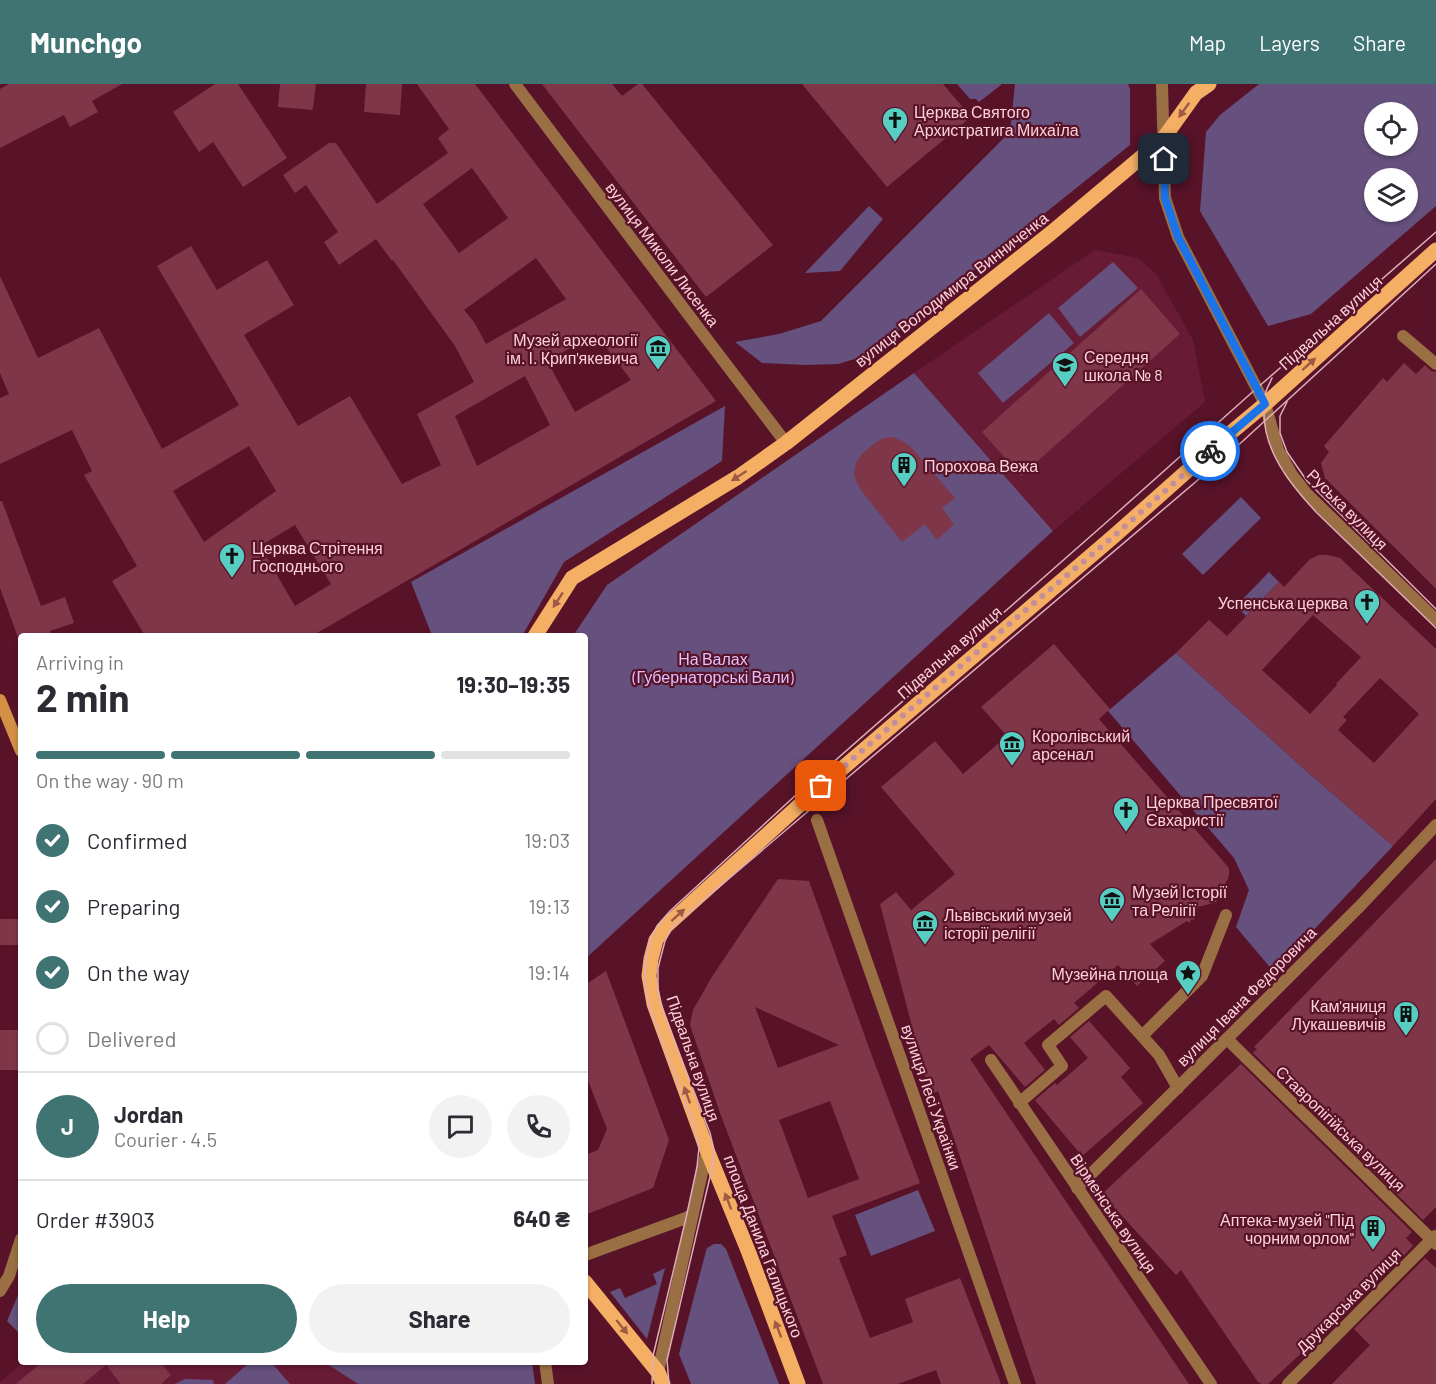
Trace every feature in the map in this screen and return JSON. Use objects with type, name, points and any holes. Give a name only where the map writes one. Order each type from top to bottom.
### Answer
[{"type":"main road","name":"вулиця Володимира Винниченка","points":[[537,633],[572,578],[738,477],[786,443],[1051,233],[1163,139],[1196,93],[1209,84]]},
{"type":"main road","name":"Підвальна вулиця","points":[[707,1150],[654,1004],[650,976],[651,959],[656,940],[666,926],[803,802],[1265,404],[1436,250]]},
{"type":"main road","points":[[0,700],[18,744]]},
{"type":"main road","name":"площа Данила Галицького","points":[[707,1150],[749,1253],[798,1384]]},
{"type":"main road","name":"площа Данила Галицького","points":[[588,1286],[660,1378]]},
{"type":"street","name":"вулиця Миколи Лисенка","points":[[515,84],[786,443]]},
{"type":"street","points":[[1162,84],[1165,198],[1178,237],[1265,404]]},
{"type":"street","points":[[1403,336],[1436,364]]},
{"type":"street","name":"Руська вулиця","points":[[1265,404],[1278,450],[1292,476],[1306,493],[1436,620]]},
{"type":"street","name":"вулиця Лесі Українки","points":[[817,820],[1016,1384]]},
{"type":"street","name":"вулиця Івана Федоровича","points":[[1077,1188],[1362,904],[1436,825]]},
{"type":"street","points":[[1142,1036],[1202,976],[1226,915]]},
{"type":"street","points":[[1019,1103],[1062,1066],[1047,1045],[1106,996],[1159,1055],[1178,1088]]},
{"type":"street","name":"Ставропігійська вулиця","points":[[1227,1039],[1434,1240]]},
{"type":"street","name":"Вірменська вулиця","points":[[991,1060],[1211,1384]]},
{"type":"street","name":"площа Данила Галицького","points":[[660,1378],[707,1150]]},
{"type":"street","points":[[588,1254],[693,1214]]},
{"type":"street","name":"Друкарська вулиця","points":[[1288,1384],[1434,1240]]},
{"type":"street","points":[[0,1291],[9,1276],[18,1248]]},
{"type":"street","points":[[545,1365],[548,1384]]},
{"type":"shaded area","name":"Середня школа № 8","points":[[1095,250],[1138,258],[1156,274],[1193,340],[1205,402],[1053,531],[914,373]]},
{"type":"shaded area","points":[[20,1365],[329,1365],[358,1384],[0,1384]]},
{"type":"green space","points":[[957,84],[1001,85],[979,102],[976,99],[970,99]]},
{"type":"green space","points":[[1015,84],[1128,84],[1130,89],[1130,145],[868,355],[838,364],[762,363],[735,342],[779,334],[821,321],[1010,132]]},
{"type":"green space","points":[[1259,84],[1436,84],[1436,206],[1418,222],[1418,168],[1364,168],[1364,222],[1417,222],[1311,314],[1268,326],[1200,211],[1206,132],[1220,115]]},
{"type":"green space","points":[[869,206],[883,219],[840,271],[805,273]]},
{"type":"green space","points":[[1113,262],[1138,288],[1080,337],[1058,308]]},
{"type":"green space","points":[[1049,313],[1074,343],[1003,403],[978,373]]},
{"type":"green space","name":"На Валах (Губернаторські Вали)","points":[[914,373],[1053,531],[588,956],[588,633],[575,633],[607,585]]},
{"type":"green space","points":[[725,406],[722,461],[564,562],[524,633],[431,633],[411,582]]},
{"type":"green space","points":[[1241,497],[1261,518],[1203,575],[1182,554]]},
{"type":"green space","points":[[1269,572],[1279,582],[1246,616],[1236,606]]},
{"type":"green space","points":[[1176,653],[1393,846],[1274,972],[1236,927],[1249,890],[1234,858],[1108,711]]},
{"type":"green space","points":[[918,1190],[935,1231],[871,1256],[855,1215]]},
{"type":"green space","points":[[714,1244],[721,1244],[726,1249],[779,1384],[691,1384],[679,1354],[706,1251]]},
{"type":"green space","points":[[665,1268],[647,1339],[610,1292],[620,1288],[625,1298],[657,1284],[653,1274]]},
{"type":"green space","points":[[18,1295],[18,1332],[7,1321]]},
{"type":"green space","points":[[247,1365],[274,1365],[290,1384],[225,1384]]},
{"type":"green space","points":[[329,1365],[532,1365],[535,1384],[358,1384]]},
{"type":"green space","points":[[185,1379],[213,1380],[214,1384],[175,1384]]},
{"type":"building","points":[[9,84],[122,84],[92,101],[98,112],[70,127],[64,115],[0,148],[0,89]]},
{"type":"building","points":[[215,84],[238,84],[287,158],[243,187],[213,142],[199,152],[173,112]]},
{"type":"building","points":[[280,84],[316,84],[313,110],[278,107]]},
{"type":"building","points":[[366,84],[402,84],[400,115],[364,112]]},
{"type":"building","points":[[417,84],[475,84],[716,401],[317,633],[143,633],[112,581],[137,566],[84,475],[92,471],[72,430],[0,464],[0,398],[9,394],[0,373],[0,276],[38,358],[99,328],[162,449],[239,405],[157,266],[191,246],[217,290],[267,260],[294,305],[244,335],[298,426],[350,396],[402,484],[441,465],[417,414],[474,382],[455,346],[376,239],[339,265],[324,242],[338,232],[306,185],[295,193],[283,175],[329,143],[336,143],[377,204],[448,153],[438,138],[449,129]],"holes":[[[472,168],[508,218],[459,253],[423,204]],[[536,258],[566,299],[486,344],[474,322],[464,310]],[[596,334],[631,380],[575,412],[547,361]],[[525,376],[550,425],[477,466],[455,416]],[[249,446],[276,491],[204,542],[173,491]],[[295,525],[331,584],[295,606],[260,546]]]},
{"type":"building","points":[[542,84],[612,84],[622,96],[638,84],[642,84],[773,245],[706,297]]},
{"type":"building","name":"Церква Святого Архистратига Михаїла","points":[[802,84],[943,84],[971,117],[887,187]]},
{"type":"building","points":[[1141,289],[1180,334],[1021,476],[982,432]]},
{"type":"building","points":[[1404,363],[1416,374],[1425,365],[1431,371],[1436,372],[1436,589],[1325,478],[1321,463],[1329,452],[1324,446],[1383,378],[1387,382]]},
{"type":"building","name":"Порохова Вежа","points":[[893,437],[910,446],[955,498],[942,508],[954,524],[937,540],[925,524],[902,542],[857,483],[854,474],[856,463],[862,454],[876,442]]},
{"type":"building","points":[[0,501],[2,501],[41,606],[65,597],[74,623],[50,631],[51,633],[18,633],[18,638],[0,588]]},
{"type":"building","points":[[1319,555],[1340,558],[1436,649],[1436,799],[1393,846],[1176,653],[1209,620],[1227,636],[1279,582],[1284,587],[1310,559]],"holes":[[[1313,615],[1361,657],[1310,714],[1262,670]],[[1380,678],[1419,714],[1374,763],[1338,730],[1347,720],[1343,717]]]},
{"type":"building","points":[[1054,644],[1110,709],[1099,719],[1229,868],[1228,879],[1214,897],[1217,902],[1198,907],[1194,920],[1191,919],[1190,923],[1187,921],[1150,944],[1165,961],[1137,986],[1118,965],[1074,1003],[1079,1008],[1059,1025],[1054,1019],[1024,1043],[1045,1070],[1025,1087],[989,1045],[970,1059],[1189,1384],[1036,1384],[938,1091],[930,1095],[880,904],[896,892],[911,910],[955,874],[881,787],[935,741],[963,774],[1007,736],[981,707]]},
{"type":"building","points":[[1436,859],[1436,1207],[1423,1220],[1253,1053],[1257,1049],[1254,1047]]},
{"type":"building","points":[[778,879],[809,881],[920,1183],[832,1216],[847,1255],[839,1258],[870,1338],[913,1322],[905,1299],[960,1278],[1001,1384],[941,1384],[936,1370],[898,1384],[823,1384],[720,1113],[690,1025],[693,1010],[713,975]],"holes":[[[755,1007],[839,1045],[778,1068]],[[830,1101],[859,1179],[808,1198],[779,1120]]]},
{"type":"building","points":[[0,919],[18,919],[18,945],[0,945]]},
{"type":"building","points":[[606,971],[669,1140],[653,1188],[588,1214],[588,1154],[598,1150],[607,1129],[588,1081],[588,983]]},
{"type":"building","points":[[1089,1021],[1130,1068],[1121,1077],[1143,1103],[1082,1156],[1035,1100],[1055,1083],[1057,1085],[1088,1058],[1070,1037]]},
{"type":"building","points":[[0,1030],[18,1030],[18,1070],[0,1070]]},
{"type":"building","points":[[1241,1064],[1412,1232],[1406,1238],[1413,1246],[1342,1317],[1268,1384],[1258,1382],[1181,1270],[1176,1275],[1102,1194]]},
{"type":"building","points":[[1425,1258],[1436,1268],[1436,1384],[1332,1384],[1370,1345],[1354,1329]]},
{"type":"building","points":[[38,1365],[106,1365],[83,1384],[16,1384]]},
{"type":"building","points":[[106,1365],[163,1365],[171,1375],[161,1384],[121,1384]]},
{"type":"tram line","points":[[652,1384],[653,1356],[686,1218],[699,1148],[694,1126],[647,995],[645,974],[647,954],[657,926],[670,911],[797,794],[1436,232]]},
{"type":"tram line","points":[[669,1384],[667,1360],[713,1164],[714,1150],[710,1133],[663,1011],[658,990],[658,968],[665,941],[673,926],[1232,451],[1436,264]]},
{"type":"tram line","points":[[1272,378],[1264,398],[1265,423],[1273,452],[1288,478],[1317,513],[1436,628]]},
{"type":"tram line","points":[[1287,402],[1280,416],[1280,433],[1287,452],[1307,481],[1436,609]]},
{"type":"way so far","points":[[821,786],[1210,451]]},
{"type":"place","name":"Церква Святого Архистратига Михаїла","points":[[895,143]]},
{"type":"place","name":"Музей археології ім. І. Крип'якевича","points":[[658,371]]},
{"type":"place","name":"Середня школа № 8","points":[[1065,388]]},
{"type":"place","name":"Порохова Вежа","points":[[904,488]]},
{"type":"place","name":"Церква Стрітення Господнього","points":[[232,579]]},
{"type":"place","name":"Успенська церква","points":[[1367,625]]},
{"type":"place","name":"Королівський арсенал","points":[[1012,767]]},
{"type":"place","name":"Церква Пресвятої Євхаристії","points":[[1126,833]]},
{"type":"place","name":"Музей Історії та Релігії","points":[[1112,923]]},
{"type":"place","name":"Львівський музей історії релігії","points":[[925,946]]},
{"type":"place","name":"Музейна площа","points":[[1188,996]]},
{"type":"place","name":"Кам'яниця Лукашевичів","points":[[1406,1037]]},
{"type":"place","name":"Аптека-музей \"Під чорним орлом\"","points":[[1373,1251]]},
{"type":"route","points":[[1164,159],[1165,198],[1178,237],[1265,404],[1210,451]]}]
